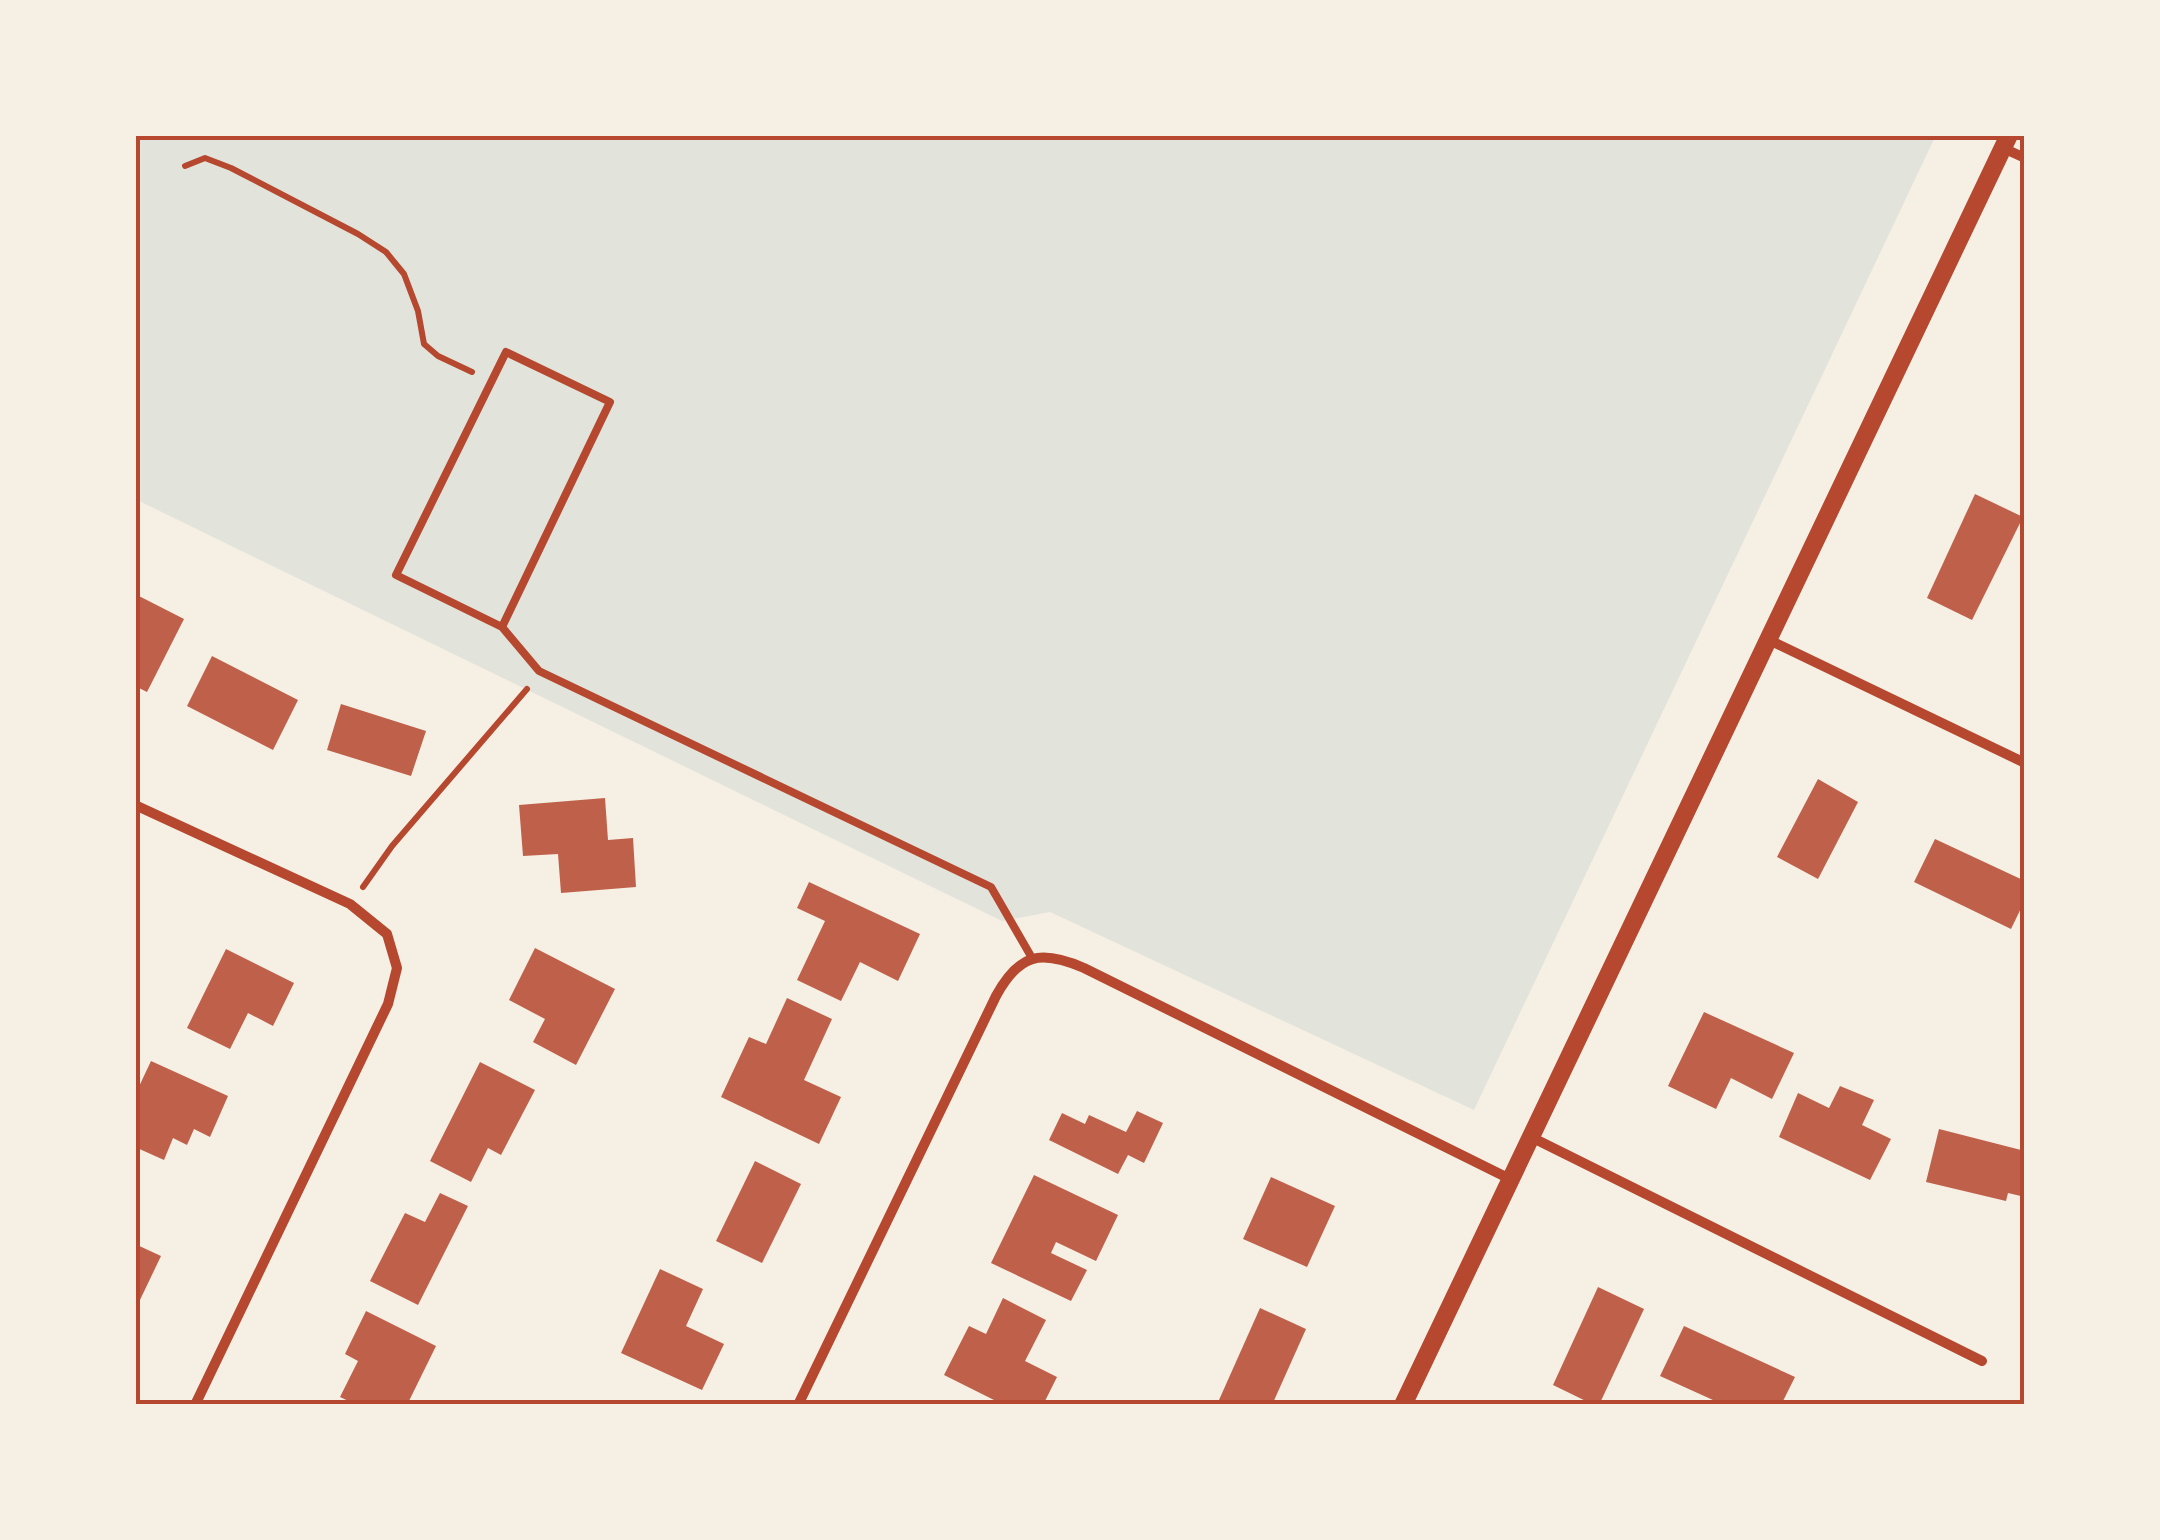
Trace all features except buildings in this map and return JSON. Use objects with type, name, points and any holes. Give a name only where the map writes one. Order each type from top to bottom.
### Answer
[{"type":"street","points":[[1402,1405],[1533,1138],[2006,141],[2025,158]]},
{"type":"street","points":[[1769,640],[2025,763]]},
{"type":"street","points":[[135,805],[350,904],[387,934],[397,968],[388,1004],[195,1405]]},
{"type":"street","points":[[798,1405],[996,996],[1009,972],[1032,958],[1057,956],[1084,968],[1512,1180]]},
{"type":"street","points":[[1533,1138],[1982,1361]]},
{"type":"lane","points":[[502,627],[610,402],[506,352],[396,575],[502,627],[539,671],[991,887],[1032,958]]},
{"type":"path","points":[[185,166],[205,158],[231,168],[386,252],[404,274],[418,311],[424,344],[438,356],[491,382]]},
{"type":"path","points":[[350,904],[392,846],[539,671]]},
{"type":"shaded area","points":[[135,135],[1936,135],[1474,1110],[1050,912],[1002,921],[135,499]]}]
